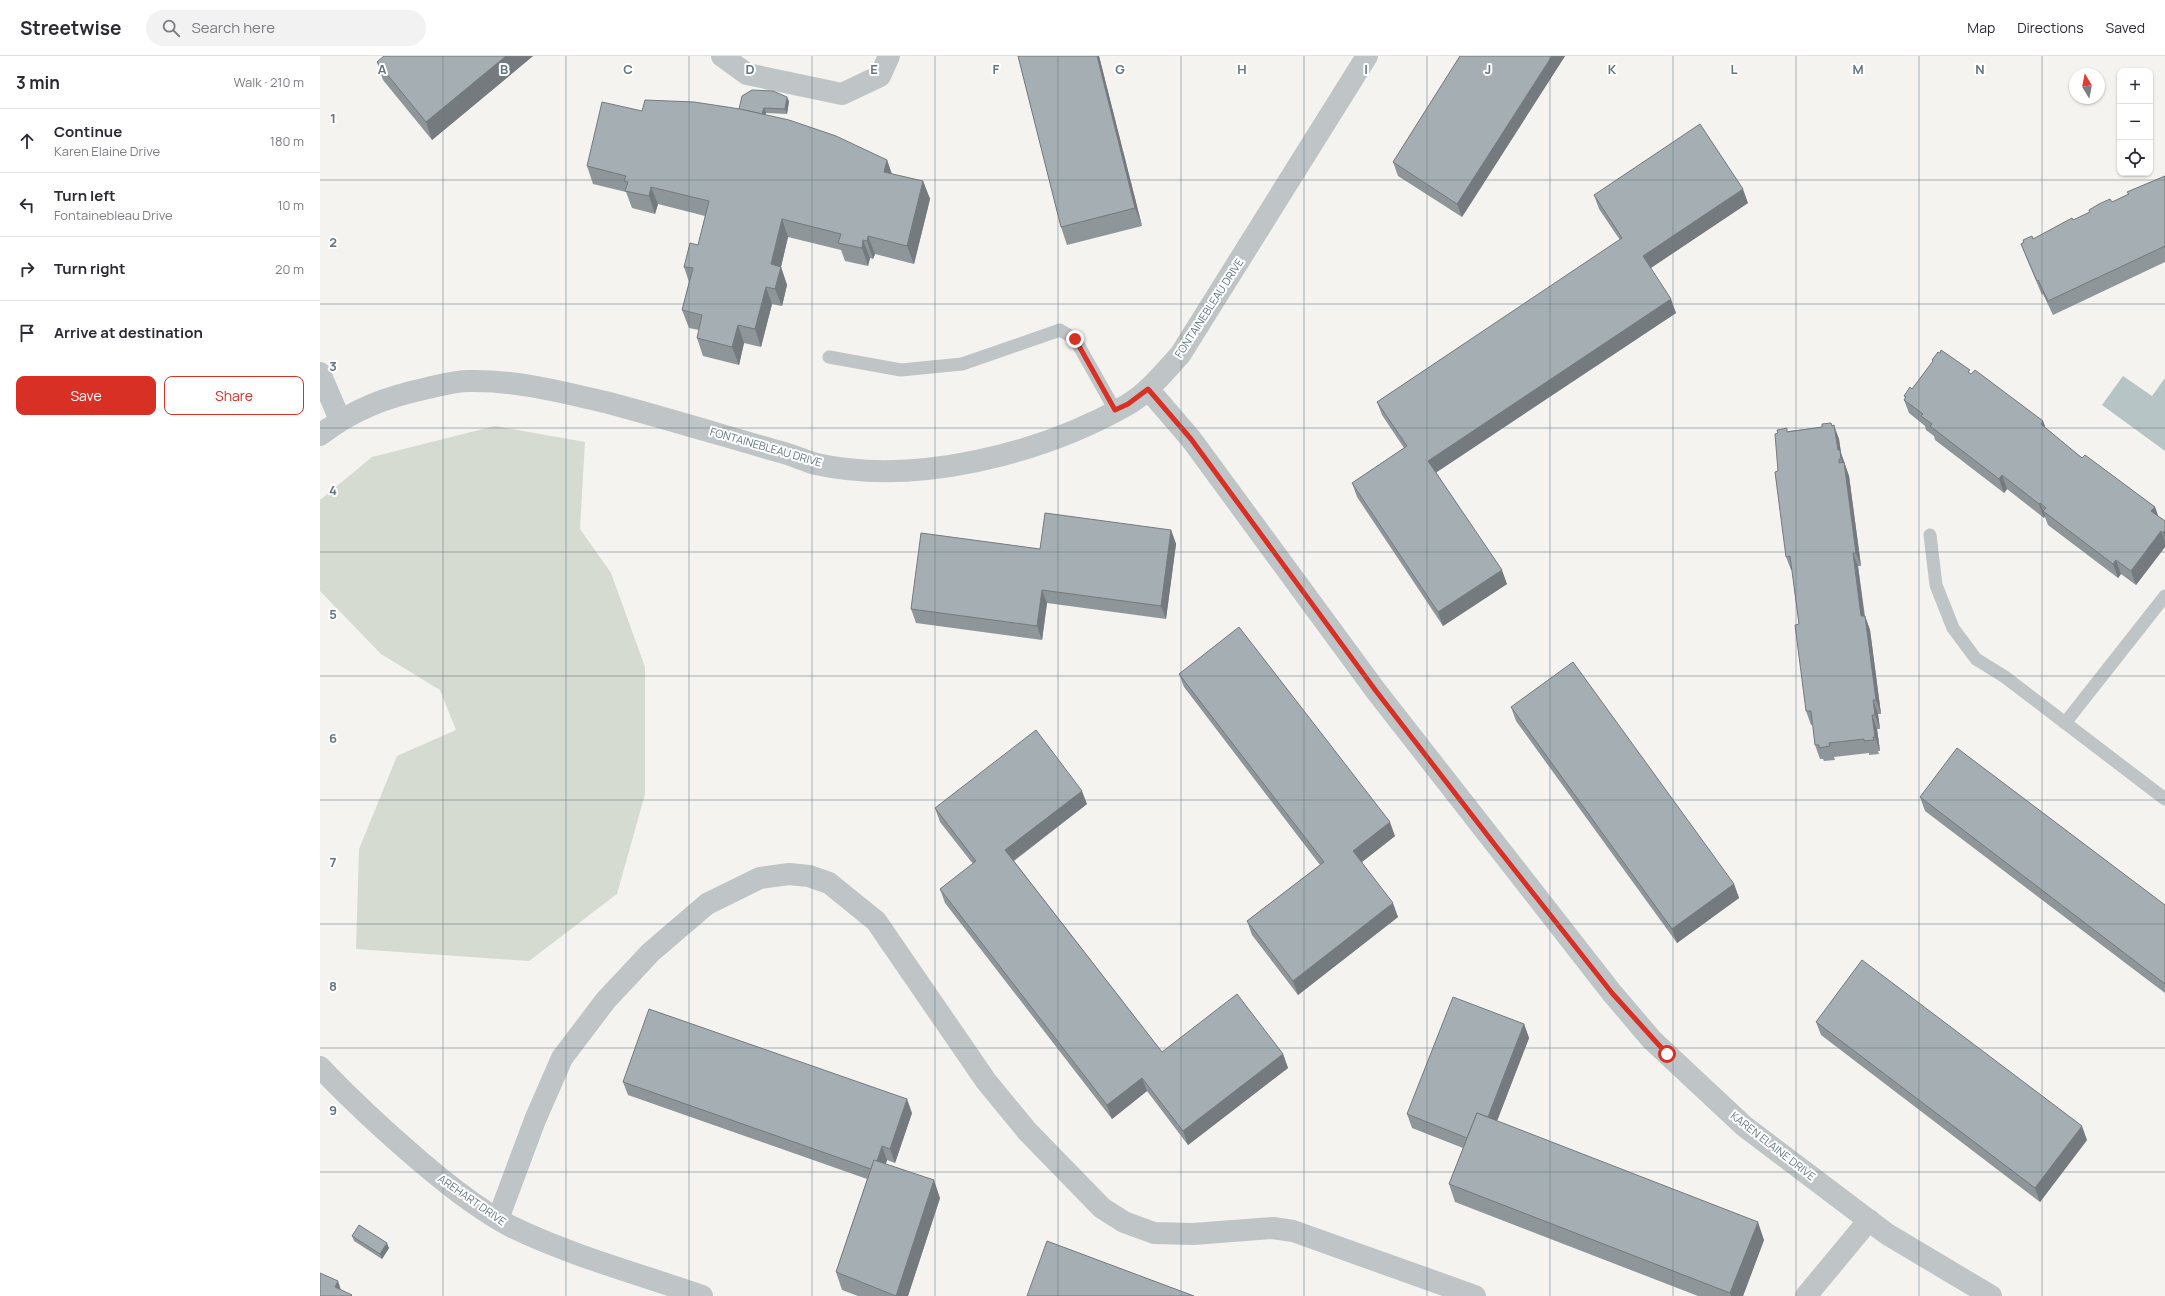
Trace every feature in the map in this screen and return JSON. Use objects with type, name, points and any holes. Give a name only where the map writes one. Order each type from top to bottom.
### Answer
[{"type":"street","points":[[722,56],[747,74],[842,94],[880,76],[889,56]]},
{"type":"street","name":"FONTAINEBLEAU DRIVE","points":[[340,420],[368,405],[432,387],[466,381],[512,383],[549,388],[632,409],[817,464],[861,469],[897,470],[932,468],[1004,455],[1064,435],[1128,404],[1148,389],[1184,349],[1367,56]]},
{"type":"street","points":[[320,373],[340,420],[320,435]]},
{"type":"street","name":"KAREN ELAINE DRIVE","points":[[1148,389],[1191,439],[1381,698],[1612,993],[1652,1040],[1744,1126],[1887,1234],[1945,1270],[1991,1296]]},
{"type":"street","points":[[498,1219],[535,1120],[562,1058],[606,1000],[651,952],[708,904],[760,878],[790,874],[809,876],[829,883],[876,921],[986,1081],[1027,1131],[1102,1208],[1124,1222],[1154,1233],[1193,1234],[1273,1228],[1292,1231],[1475,1296]]},
{"type":"street","name":"AREHART DRIVE","points":[[320,1067],[372,1120],[445,1183],[498,1219],[551,1244],[702,1296]]},
{"type":"street","points":[[1806,1296],[1870,1220]]},
{"type":"lane","points":[[829,357],[901,370],[962,364],[1060,330],[1075,339],[1115,410]]},
{"type":"lane","points":[[1930,535],[1936,585],[1953,628],[1976,659],[2005,677],[2165,799]]},
{"type":"lane","points":[[2066,723],[2165,596]]},
{"type":"shaded area","points":[[2123,376],[2152,396],[2165,378],[2165,451],[2102,405]]},
{"type":"shaded area","points":[[495,426],[585,442],[580,529],[611,573],[645,667],[645,794],[617,894],[529,961],[356,949],[359,849],[397,756],[456,730],[440,690],[381,654],[320,591],[320,500],[372,457]]},
{"type":"building","points":[[384,56],[506,56],[426,122],[377,62]]},
{"type":"building","points":[[1018,56],[1097,56],[1135,208],[1061,227]]},
{"type":"building","points":[[1460,56],[1552,56],[1457,204],[1393,162]]},
{"type":"building","points":[[752,90],[773,91],[787,97],[785,109],[764,108],[762,114],[739,109],[742,96]]},
{"type":"building","points":[[645,100],[694,102],[740,109],[789,120],[836,136],[887,160],[884,172],[923,181],[907,246],[868,236],[867,241],[863,240],[862,248],[838,243],[841,234],[782,219],[771,264],[781,267],[775,289],[766,287],[755,329],[738,325],[732,347],[697,338],[702,315],[682,310],[693,268],[684,267],[690,243],[698,245],[709,201],[651,187],[649,196],[625,191],[628,182],[624,181],[626,176],[587,166],[602,102],[642,111]]},
{"type":"building","points":[[1700,124],[1743,189],[1643,256],[1671,299],[1428,461],[1502,570],[1438,612],[1352,483],[1407,446],[1377,402],[1622,238],[1594,195]]},
{"type":"building","points":[[2165,176],[2165,246],[2048,301],[2038,280],[2037,281],[2021,244],[2024,242],[2023,240],[2032,236],[2033,239],[2072,218],[2073,220],[2090,212],[2089,210],[2099,204],[2110,199],[2112,202],[2129,194],[2127,192]]},
{"type":"building","points":[[1941,350],[1970,370],[1968,372],[1971,374],[1975,370],[2043,421],[2041,424],[2082,458],[2085,455],[2155,507],[2151,511],[2165,521],[2165,530],[2163,533],[2161,531],[2131,571],[2116,560],[2113,564],[2043,511],[2046,508],[2002,475],[1999,479],[1930,426],[1932,424],[1921,416],[1923,414],[1904,400],[1906,397],[1904,396],[1910,387],[1912,389],[1933,361],[1932,360],[1938,352],[1940,353]]},
{"type":"building","points":[[1831,423],[1832,426],[1834,425],[1838,450],[1840,450],[1841,459],[1839,459],[1839,463],[1844,462],[1856,553],[1853,553],[1861,616],[1865,616],[1876,700],[1873,700],[1875,715],[1872,715],[1875,737],[1873,737],[1874,740],[1864,741],[1864,739],[1829,743],[1830,746],[1819,748],[1819,745],[1815,745],[1811,711],[1806,711],[1795,625],[1799,624],[1790,556],[1786,557],[1775,472],[1778,471],[1775,434],[1778,433],[1777,430],[1787,428],[1787,432],[1822,427],[1822,424]]},
{"type":"building","points":[[1045,513],[1171,530],[1161,606],[1042,590],[1037,626],[911,609],[921,533],[1040,549]]},
{"type":"building","points":[[1239,627],[1390,822],[1353,851],[1393,903],[1293,981],[1247,921],[1324,862],[1179,674]]},
{"type":"building","points":[[1573,662],[1734,884],[1672,929],[1511,707]]},
{"type":"building","points":[[1036,730],[1082,791],[1005,850],[1162,1052],[1237,994],[1283,1054],[1183,1131],[1142,1078],[1107,1105],[940,889],[976,861],[935,808]]},
{"type":"building","points":[[1957,748],[2165,905],[2165,984],[1920,797]]},
{"type":"building","points":[[1862,960],[2082,1126],[2035,1188],[1816,1022]]},
{"type":"building","points":[[1453,997],[1524,1024],[1488,1117],[1477,1113],[1467,1138],[1407,1114]]},
{"type":"building","points":[[649,1009],[907,1099],[890,1149],[882,1146],[877,1161],[874,1160],[871,1169],[623,1082]]},
{"type":"building","points":[[1477,1113],[1758,1222],[1730,1293],[1449,1184]]},
{"type":"building","points":[[874,1160],[934,1180],[896,1296],[836,1272]]},
{"type":"building","points":[[359,1225],[387,1243],[380,1254],[352,1236]]},
{"type":"building","points":[[1047,1241],[1194,1296],[1027,1296]]},
{"type":"building","points":[[320,1273],[338,1281],[335,1287],[352,1295],[320,1296]]},
{"type":"route","points":[[1075,339],[1115,410],[1128,404],[1148,389],[1191,439],[1376,691],[1495,845],[1612,993],[1652,1040],[1667,1054]]}]
